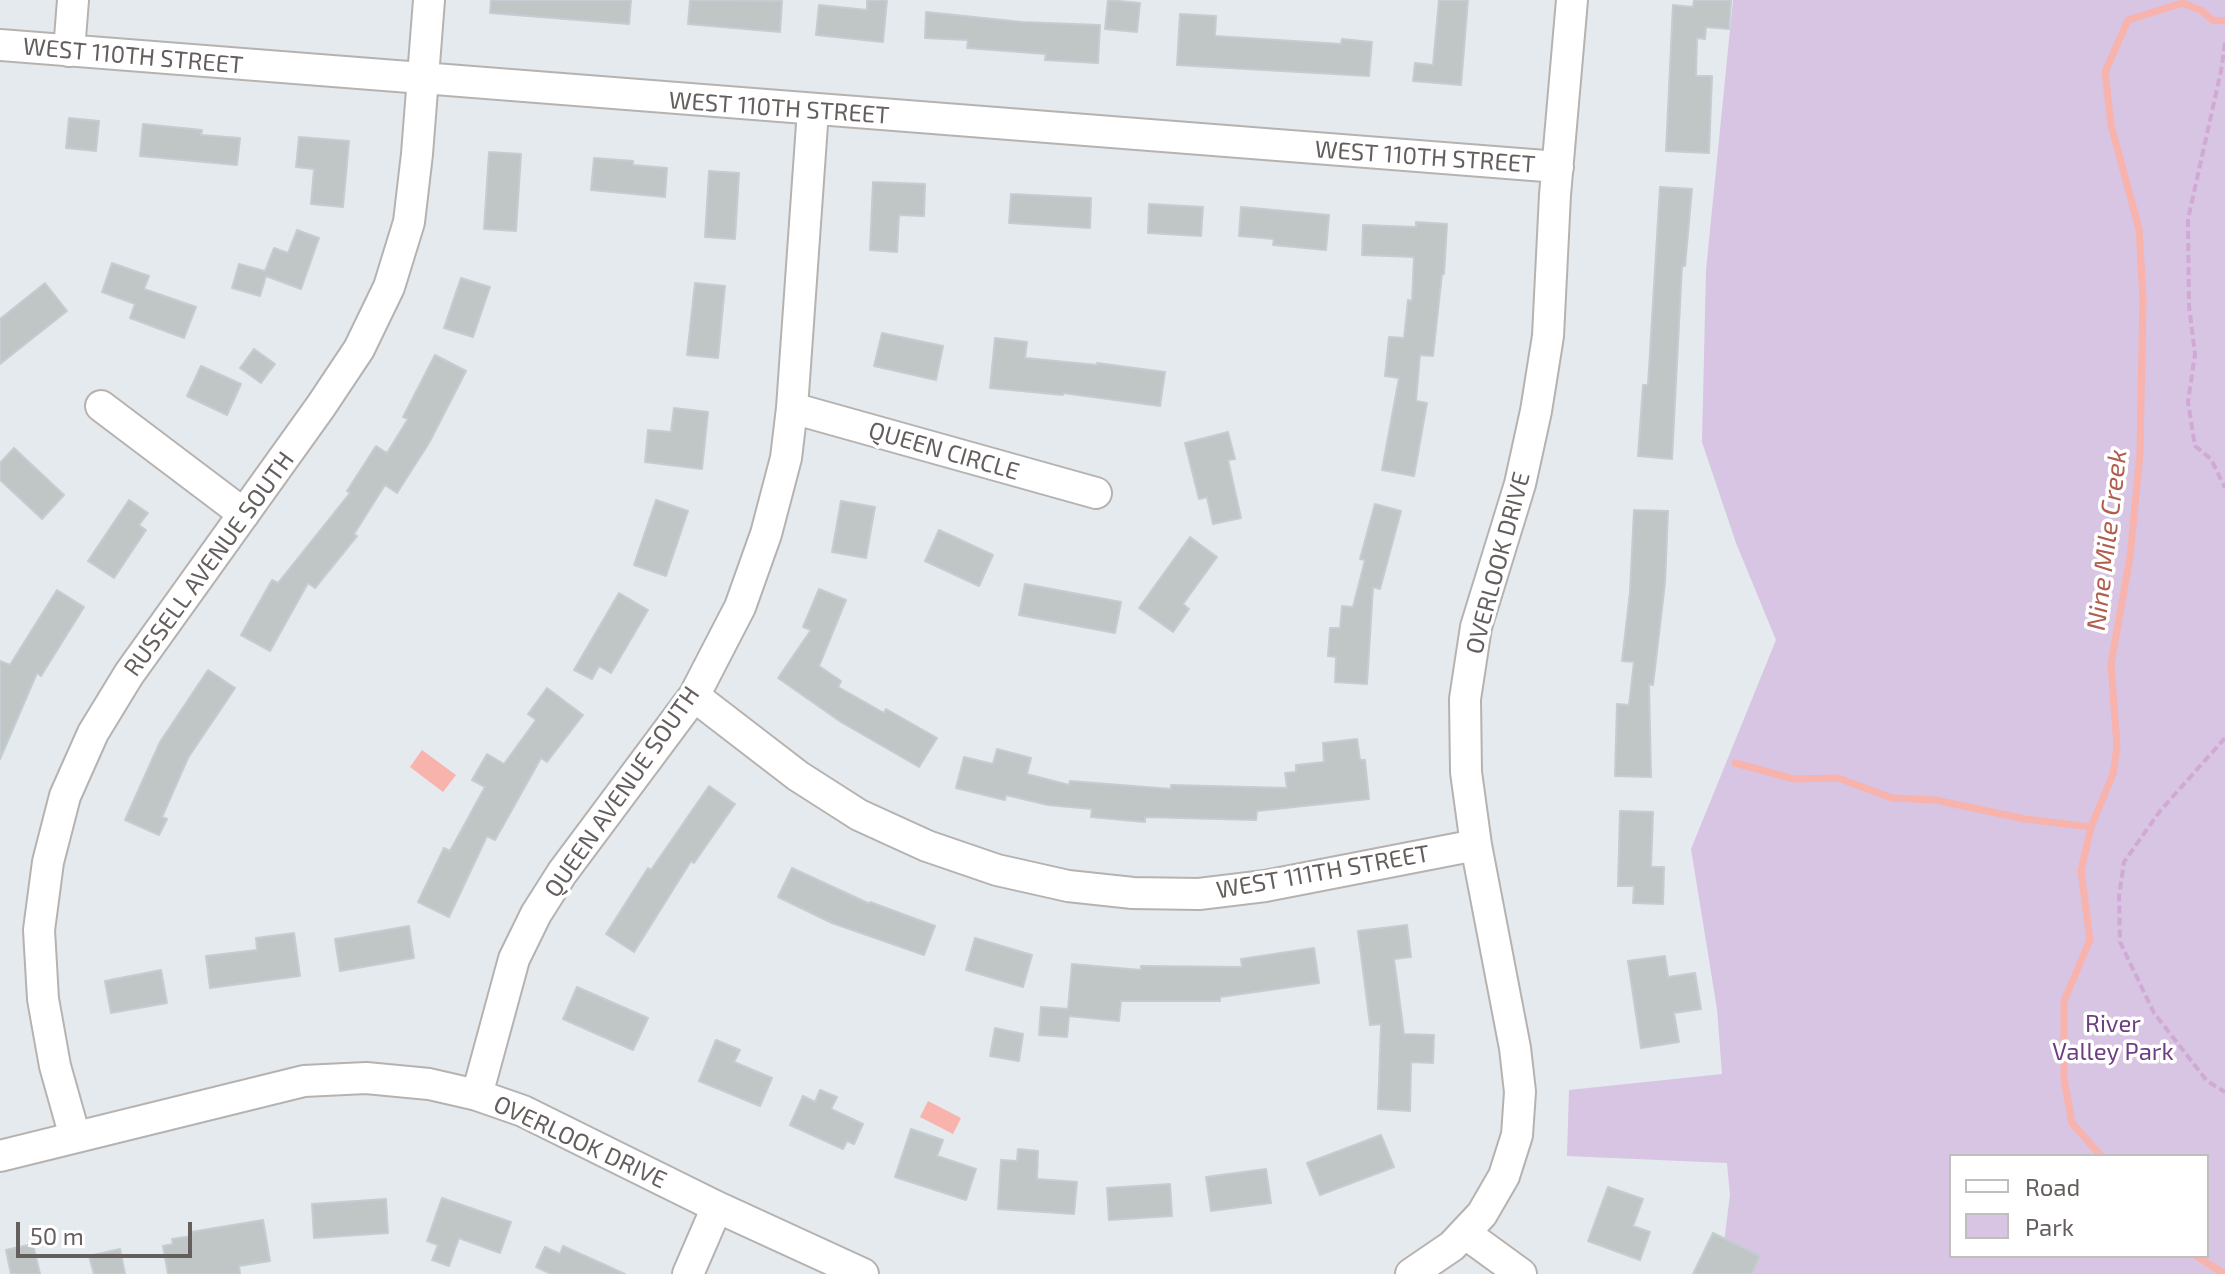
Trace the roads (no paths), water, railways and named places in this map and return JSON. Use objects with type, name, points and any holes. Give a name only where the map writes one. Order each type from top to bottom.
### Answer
[{"type":"street","points":[[69,51],[73,0]]},
{"type":"street","name":"RUSSELL AVENUE SOUTH","points":[[75,1137],[55,1066],[43,999],[39,930],[48,862],[65,796],[93,733],[129,674],[359,349],[389,287],[409,222],[429,0]]},
{"type":"street","name":"OVERLOOK DRIVE","points":[[1411,1274],[1466,1234],[1482,1214],[1504,1176],[1517,1135],[1520,1092],[1515,1048],[1476,845],[1466,772],[1465,699],[1476,627],[1520,484],[1548,336],[1572,0]]},
{"type":"street","name":"WEST 110TH STREET","points":[[0,45],[1558,167]]},
{"type":"street","name":"QUEEN AVENUE SOUTH","points":[[477,1095],[514,959],[536,914],[562,873],[694,696],[740,607],[766,534],[786,458],[792,408],[813,110]]},
{"type":"street","points":[[101,406],[244,514]]},
{"type":"street","name":"QUEEN CIRCLE","points":[[792,408],[1096,493]]},
{"type":"street","name":"WEST 111TH STREET","points":[[694,696],[798,776],[859,815],[927,846],[997,870],[1068,886],[1133,893],[1199,894],[1265,886],[1476,845]]},
{"type":"street","name":"OVERLOOK DRIVE","points":[[0,1156],[304,1081],[366,1078],[429,1084],[477,1095],[523,1111],[717,1207],[863,1274]]},
{"type":"street","points":[[688,1274],[717,1207]]},
{"type":"street","points":[[1466,1234],[1521,1274]]},
{"type":"waterway","name":"Nine Mile Creek","points":[[2099,1154],[2072,1123],[2064,1079],[2064,1001],[2090,940],[2081,871],[2091,827],[2113,774],[2117,746],[2111,664],[2130,557],[2140,453],[2143,298],[2139,229],[2111,125],[2105,72],[2128,20],[2183,3],[2202,11],[2212,20],[2225,21]]},
{"type":"waterway","points":[[1735,763],[1794,779],[1838,778],[1892,798],[1935,800],[2025,819],[2091,827]]},
{"type":"waterway","name":"Nine Mile Creek","points":[[2199,1258],[2225,1274]]},
{"type":"park label","name":"River Valley Park","points":[[2113,1038]]}]
